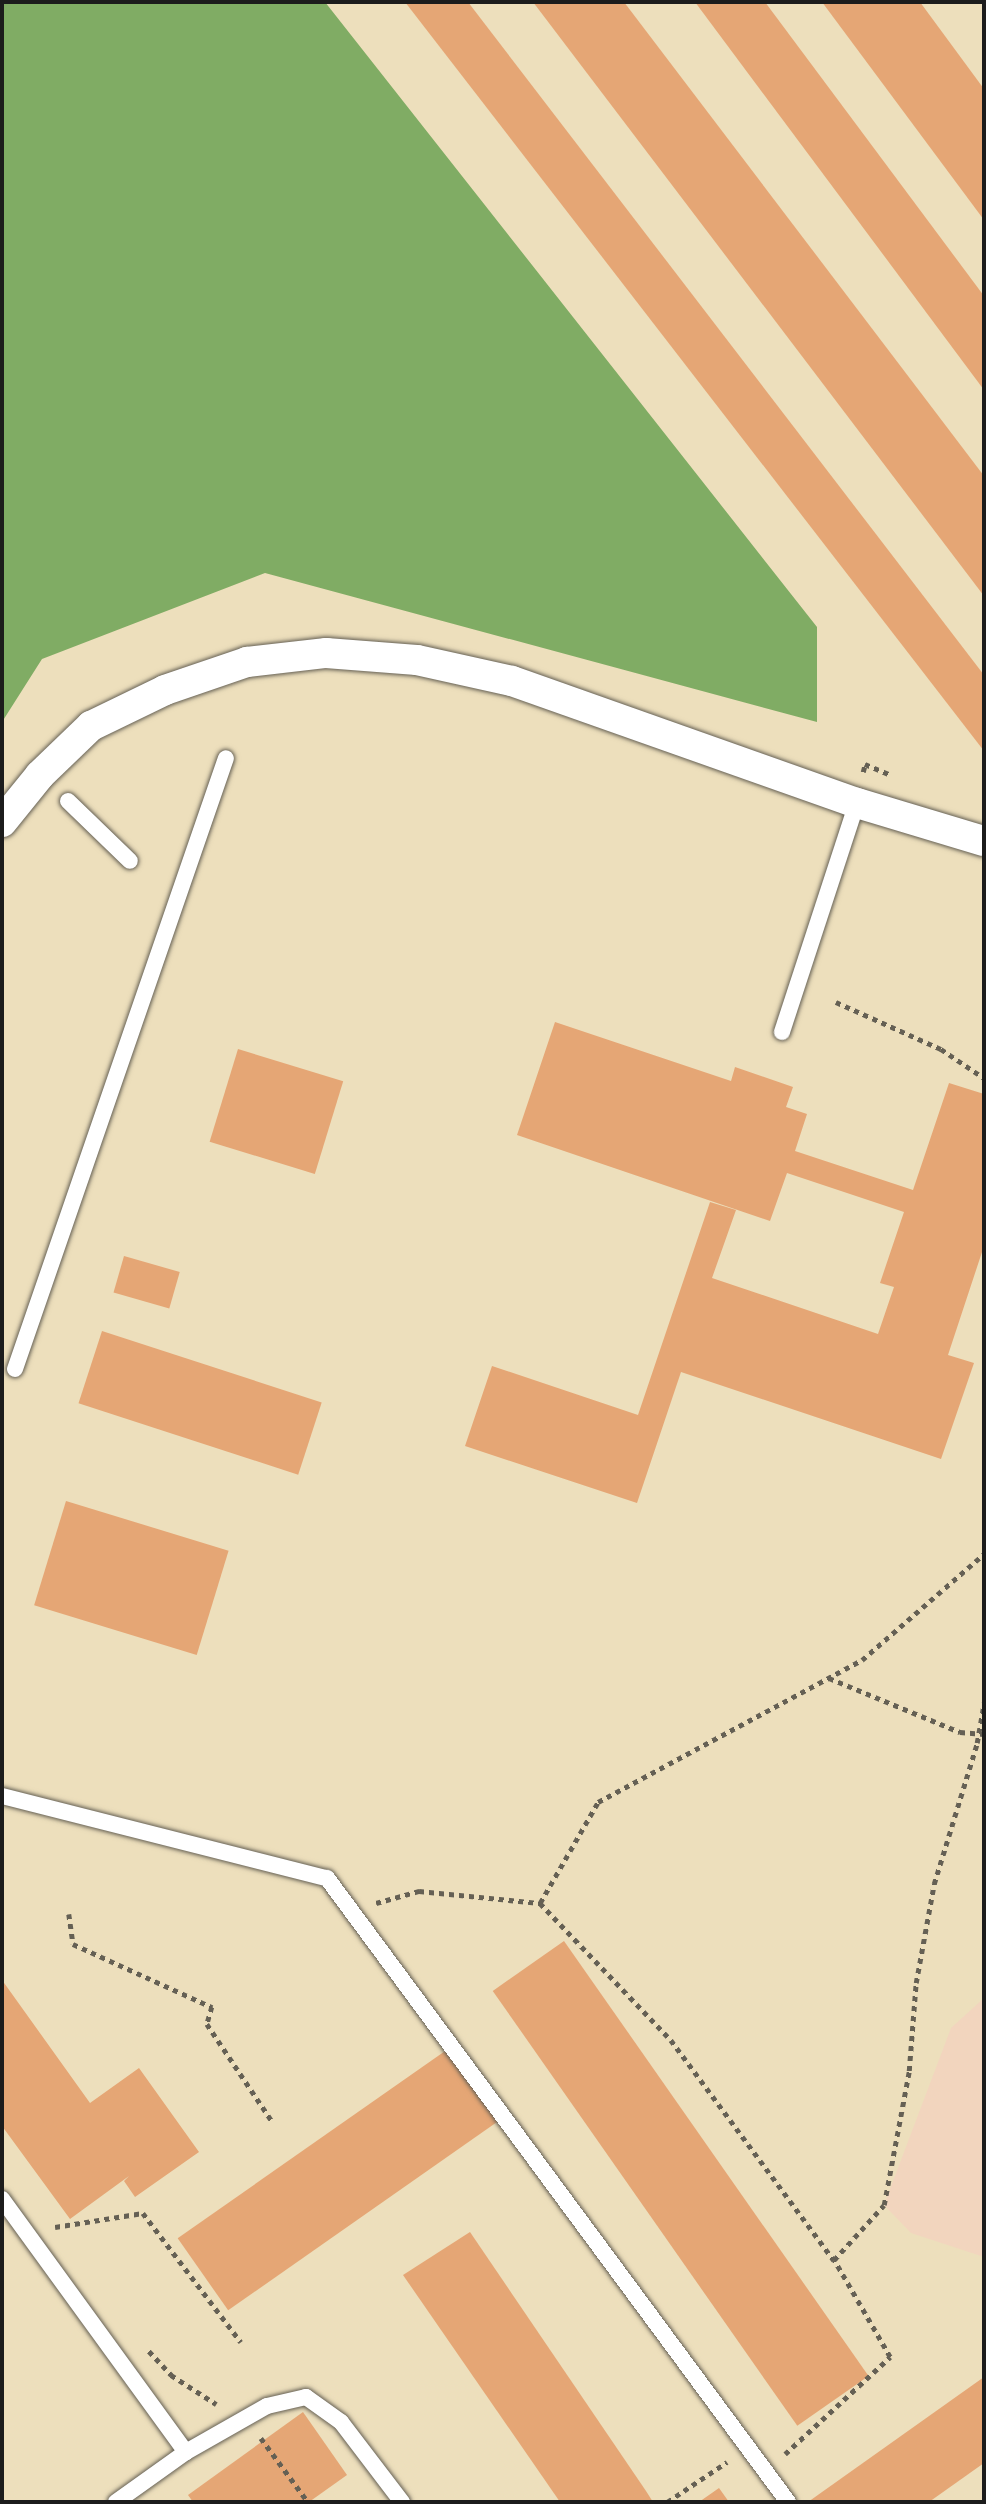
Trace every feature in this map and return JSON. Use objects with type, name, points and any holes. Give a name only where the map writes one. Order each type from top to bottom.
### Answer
[{"type":"street","points":[[2,822],[40,775],[91,726],[165,690],[247,662],[326,653],[416,660],[512,681],[857,803],[984,841]]},
{"type":"lane","points":[[15,1369],[226,758]]},
{"type":"lane","points":[[68,801],[130,862]]},
{"type":"lane","points":[[782,1032],[857,803]]},
{"type":"lane","points":[[2,1796],[327,1878],[788,2502]]},
{"type":"lane","points":[[2,2199],[186,2452]]},
{"type":"lane","points":[[116,2502],[186,2452],[267,2406],[306,2397],[341,2422],[401,2502]]},
{"type":"path","points":[[836,1002],[941,1049],[984,1079]]},
{"type":"path","points":[[540,1903],[598,1802],[862,1660],[984,1554]]},
{"type":"path","points":[[828,1678],[960,1732],[982,1734]]},
{"type":"path","points":[[834,2260],[884,2205],[909,2071],[916,1983],[934,1884],[982,1734],[984,1703]]},
{"type":"path","points":[[350,1910],[419,1891],[540,1903],[671,2040],[834,2260],[890,2357],[766,2472]]},
{"type":"path","points":[[69,1914],[73,1944],[212,2007],[207,2024],[272,2121]]},
{"type":"path","points":[[50,2228],[143,2213],[241,2342]]},
{"type":"path","points":[[144,2346],[171,2375],[223,2408]]},
{"type":"path","points":[[254,2428],[308,2502]]},
{"type":"path","points":[[667,2502],[748,2449]]},
{"type":"shaded area","points":[[984,1998],[984,2257],[911,2233],[884,2205],[951,2028]]},
{"type":"green space","points":[[2,2],[325,2],[817,627],[817,722],[265,573],[42,659],[2,722]]},
{"type":"building","points":[[405,2],[468,2],[984,675],[984,751]]},
{"type":"building","points":[[533,2],[624,2],[984,476],[984,596]]},
{"type":"building","points":[[695,2],[765,2],[984,296],[984,390]]},
{"type":"building","points":[[822,2],[920,2],[984,89],[984,220]]},
{"type":"building","points":[[555,1022],[731,1081],[735,1067],[793,1087],[786,1107],[807,1114],[795,1151],[913,1190],[949,1083],[984,1094],[984,1246],[948,1355],[974,1363],[941,1459],[681,1372],[637,1503],[465,1446],[492,1366],[638,1415],[710,1202],[736,1210],[712,1278],[878,1334],[894,1287],[880,1283],[904,1212],[787,1173],[770,1221],[517,1135]]},
{"type":"building","points":[[238,1049],[343,1081],[315,1174],[210,1142]]},
{"type":"building","points":[[124,1256],[180,1272],[169,1309],[114,1293]]},
{"type":"building","points":[[102,1331],[322,1402],[298,1475],[79,1403]]},
{"type":"building","points":[[66,1501],[229,1551],[197,1655],[34,1605]]},
{"type":"building","points":[[564,1941],[869,2376],[797,2426],[493,1991]]},
{"type":"building","points":[[2,1980],[90,2103],[139,2068],[199,2152],[135,2197],[124,2181],[129,2176],[70,2219],[2,2126]]},
{"type":"building","points":[[448,2049],[498,2121],[228,2310],[178,2238]]},
{"type":"building","points":[[470,2232],[653,2502],[560,2502],[403,2275]]},
{"type":"building","points":[[984,2377],[984,2463],[929,2502],[808,2502]]},
{"type":"building","points":[[303,2412],[347,2475],[309,2502],[193,2502],[188,2495]]},
{"type":"building","points":[[719,2488],[729,2502],[699,2502]]}]
